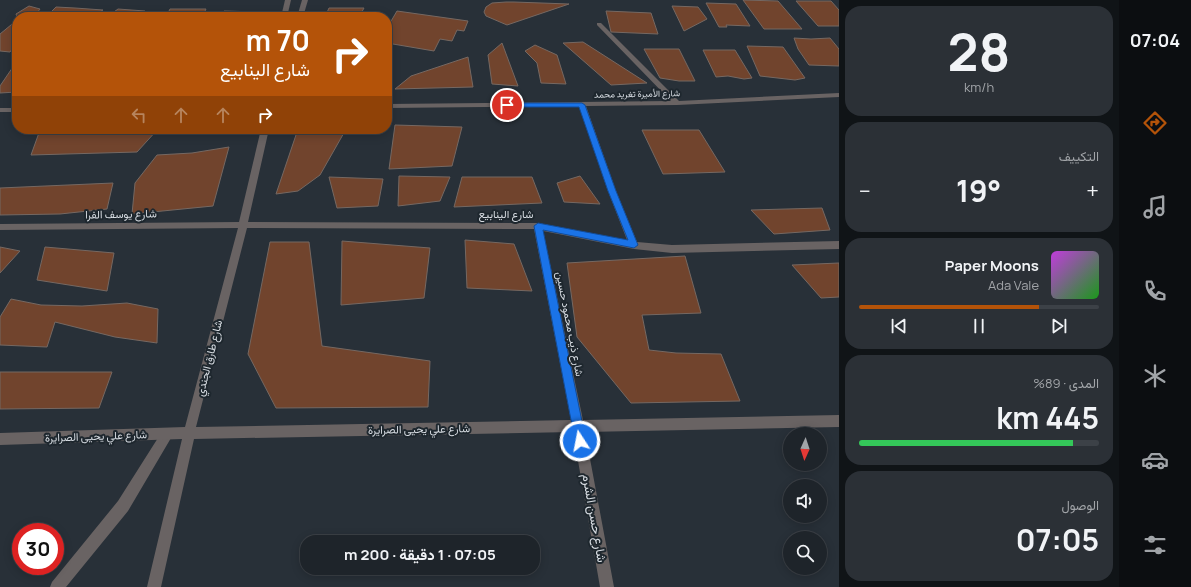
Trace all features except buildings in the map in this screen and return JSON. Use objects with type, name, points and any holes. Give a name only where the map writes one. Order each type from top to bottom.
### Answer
[{"type":"street","points":[[285,12],[288,0]]},
{"type":"street","points":[[301,12],[305,0]]},
{"type":"street","points":[[599,24],[677,103]]},
{"type":"street","name":"شارع الأميرة تغريد محمد","points":[[392,106],[677,103],[839,95]]},
{"type":"street","points":[[582,105],[612,191],[634,245]]},
{"type":"street","points":[[0,110],[12,110]]},
{"type":"street","name":"شارع طارق الجندي","points":[[154,587],[189,433],[243,225],[263,134]]},
{"type":"street","name":"شارع الينابيع","points":[[243,225],[538,226],[634,245],[685,250],[839,245]]},
{"type":"street","name":"شارع يوسف الفرا","points":[[0,227],[243,225]]},
{"type":"street","name":"شارع ذيب محمود حسين","points":[[538,226],[578,426]]},
{"type":"street","name":"شارع علي يحيى الصرايرة","points":[[0,439],[189,433],[839,420]]},
{"type":"street","name":"شارع حسن الشرم","points":[[578,426],[607,587]]},
{"type":"street","points":[[56,587],[123,506],[167,434]]},
{"type":"route","points":[[507,105],[582,105],[612,191],[634,245],[587,234],[538,226],[580,441]]}]
